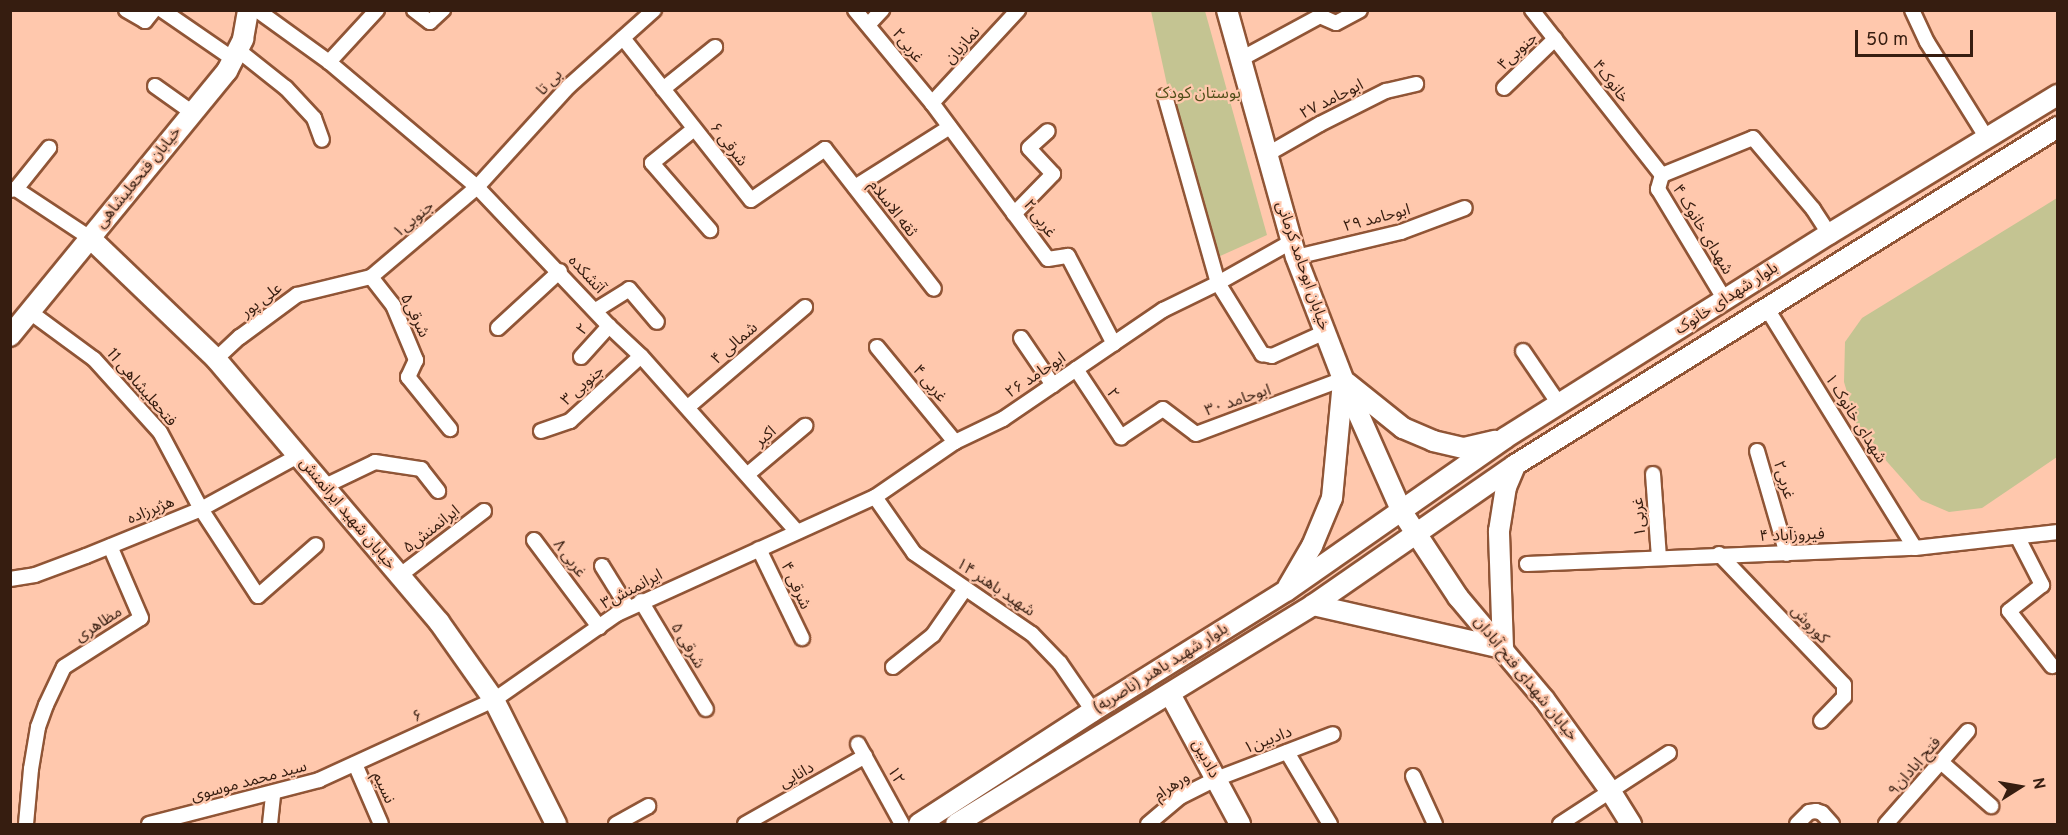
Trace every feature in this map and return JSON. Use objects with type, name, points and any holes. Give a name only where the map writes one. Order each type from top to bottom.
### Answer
[{"type":"main road","name":"خیابان فتحعلیشاهی","points":[[10,336],[227,71],[243,39],[248,10]]},
{"type":"main road","name":"خیابان ابوحامد کرمانی","points":[[1227,10],[1239,60],[1294,249],[1343,379],[1402,512]]},
{"type":"main road","name":"بلوار شهدای خانوک","points":[[1402,512],[1505,438],[1829,234],[1988,140],[2058,95]]},
{"type":"main road","name":"بلوار شهدای خانوک","points":[[1416,536],[1515,465],[2058,127]]},
{"type":"main road","name":"خیابان شهید ایرانمنش","points":[[90,238],[216,360],[439,622],[494,700],[556,825]]},
{"type":"main road","points":[[1343,379],[1403,428],[1433,441],[1464,448],[1505,438]]},
{"type":"main road","points":[[1286,591],[1312,546],[1332,498],[1343,379]]},
{"type":"main road","points":[[1313,604],[1503,648],[1499,531],[1506,487],[1515,465]]},
{"type":"main road","name":"خیابان شهدای فتح آبادان","points":[[1402,512],[1458,597],[1544,699],[1611,792],[1631,825]]},
{"type":"main road","name":"بلوار شهید باهنر (ناصریه)","points":[[919,825],[1093,711],[1286,591],[1402,512]]},
{"type":"main road","name":"بلوار شهید باهنر (ناصریه)","points":[[956,825],[1313,604],[1416,536]]},
{"type":"main road","name":"دادبین","points":[[1170,693],[1240,825]]},
{"type":"street","points":[[126,10],[145,21],[154,10]]},
{"type":"street","points":[[162,10],[286,87],[314,118],[322,140]]},
{"type":"street","name":"آتشکده","points":[[257,10],[329,62],[477,187],[560,271],[609,326],[641,356],[748,474],[797,532]]},
{"type":"street","points":[[329,62],[377,10]]},
{"type":"street","points":[[414,10],[430,22],[443,10]]},
{"type":"street","name":"بی تا","points":[[477,187],[569,86],[654,10]]},
{"type":"street","name":"غربی۲","points":[[855,10],[932,103]]},
{"type":"street","points":[[868,25],[882,10]]},
{"type":"street","name":"نمازیان","points":[[932,103],[1018,10]]},
{"type":"street","points":[[1239,60],[1320,16],[1336,23],[1360,10]]},
{"type":"street","name":"خانوک۴","points":[[1532,10],[1662,175]]},
{"type":"street","points":[[1912,10],[1927,42],[1988,140]]},
{"type":"street","name":"۶ شرقی","points":[[623,38],[751,200],[825,149]]},
{"type":"street","name":"جنوبی۴","points":[[1504,88],[1555,39]]},
{"type":"street","points":[[663,89],[715,47]]},
{"type":"street","name":"ابوحامد ۲۷","points":[[1266,155],[1320,123],[1386,91],[1416,84]]},
{"type":"street","points":[[155,86],[193,113]]},
{"type":"street","points":[[1165,96],[1218,284],[1267,357],[1325,332]]},
{"type":"street","name":"۲ غربی","points":[[932,103],[1048,259],[1068,256],[1114,344]]},
{"type":"street","points":[[855,187],[950,127]]},
{"type":"street","points":[[694,129],[652,163],[710,230]]},
{"type":"street","points":[[1014,214],[1053,174],[1029,148],[1048,131]]},
{"type":"street","points":[[1662,175],[1754,138],[1813,209],[1829,234]]},
{"type":"street","points":[[49,148],[13,190],[90,238]]},
{"type":"street","name":"ثقه الاسلام","points":[[825,149],[934,289]]},
{"type":"street","name":"شهدای خانوک ۴","points":[[1662,175],[1658,189],[1725,300]]},
{"type":"street","name":"جنوبی۱","points":[[371,277],[477,187]]},
{"type":"street","name":"ابوحامد ۲۹","points":[[1294,249],[1401,232],[1465,208]]},
{"type":"street","name":"ابوحامد ۲۶","points":[[797,532],[875,497],[955,442],[1003,419],[1163,310],[1294,249]]},
{"type":"street","points":[[498,328],[560,271]]},
{"type":"street","name":"علی پور","points":[[216,360],[240,337],[297,295],[371,277]]},
{"type":"street","name":"شرقی۵","points":[[371,277],[393,305],[416,360],[408,377],[450,429]]},
{"type":"street","points":[[596,310],[629,289],[657,322]]},
{"type":"street","name":"۴ شمالی","points":[[688,407],[804,307]]},
{"type":"street","name":"شهدای خانوک ۱","points":[[1766,307],[1915,548]]},
{"type":"street","name":"فتحعلیشاهی 11","points":[[30,312],[94,359],[160,432],[201,509],[258,596],[316,545]]},
{"type":"street","name":"۲","points":[[581,357],[609,326]]},
{"type":"street","points":[[1021,338],[1053,385]]},
{"type":"street","name":"۴ غربی","points":[[876,347],[955,442]]},
{"type":"street","points":[[1523,351],[1559,404]]},
{"type":"street","name":"۳ جنوبی","points":[[541,431],[570,421],[641,356]]},
{"type":"street","name":"۲","points":[[1076,369],[1121,437]]},
{"type":"street","name":"ابوحامد ۳۰","points":[[1121,437],[1163,409],[1196,434],[1343,379]]},
{"type":"street","name":"اکبر","points":[[748,474],[805,426]]},
{"type":"street","name":"غربی۲","points":[[1757,451],[1787,554]]},
{"type":"street","name":"هژبرزاده","points":[[10,579],[35,575],[201,509],[298,456]]},
{"type":"street","points":[[325,486],[375,462],[422,469],[438,491]]},
{"type":"street","name":"غربی۱","points":[[1653,474],[1659,557]]},
{"type":"street","name":"شهید باهنر ۱۴","points":[[875,497],[914,553],[1032,634],[1060,663],[1093,711]]},
{"type":"street","name":"ایرانمنش۵","points":[[399,576],[484,511]]},
{"type":"street","name":"ایرانمنش۳","points":[[494,700],[634,605],[797,532]]},
{"type":"street","name":"فیروزآباد ۴","points":[[1527,564],[1915,548],[2058,532]]},
{"type":"street","points":[[2018,538],[2042,585],[2009,611],[2052,666]]},
{"type":"street","name":"۸ غربی","points":[[534,540],[599,627]]},
{"type":"street","name":"مظاهری","points":[[26,825],[38,727],[64,668],[141,618],[110,546]]},
{"type":"street","name":"۴ شرقی","points":[[759,549],[801,638]]},
{"type":"street","name":"کوروش","points":[[1719,555],[1844,685],[1844,697],[1821,721]]},
{"type":"street","name":"۵ شرقی","points":[[602,566],[634,605],[706,709]]},
{"type":"street","points":[[893,667],[933,635],[965,589]]},
{"type":"street","name":"۶","points":[[355,764],[494,700]]},
{"type":"street","name":"فتح ابادان۹","points":[[1886,825],[1968,731]]},
{"type":"street","name":"دادبین۱","points":[[1216,779],[1333,734]]},
{"type":"street","name":"۱۲","points":[[858,744],[902,825]]},
{"type":"street","points":[[1287,752],[1330,825]]},
{"type":"street","points":[[1560,825],[1669,753]]},
{"type":"street","name":"دانایی","points":[[745,825],[865,756]]},
{"type":"street","points":[[1941,762],[1991,806]]},
{"type":"street","name":"سید محمد موسوی","points":[[149,825],[165,823],[319,780],[355,764]]},
{"type":"street","name":"نسیم","points":[[355,764],[381,825]]},
{"type":"street","points":[[1413,776],[1435,825]]},
{"type":"street","name":"ورهرام","points":[[1148,825],[1180,797],[1216,779]]},
{"type":"street","points":[[270,825],[273,793]]},
{"type":"street","points":[[616,825],[648,806]]},
{"type":"street","points":[[1797,825],[1809,812],[1816,811],[1832,825]]},
{"type":"green space","name":"بوستان کودک","points":[[1151,11],[1205,11],[1267,235],[1218,257],[1169,94]]},
{"type":"green space","points":[[2057,198],[2057,457],[1982,508],[1949,512],[1921,500],[1858,429],[1844,382],[1845,342],[1862,318]]}]
